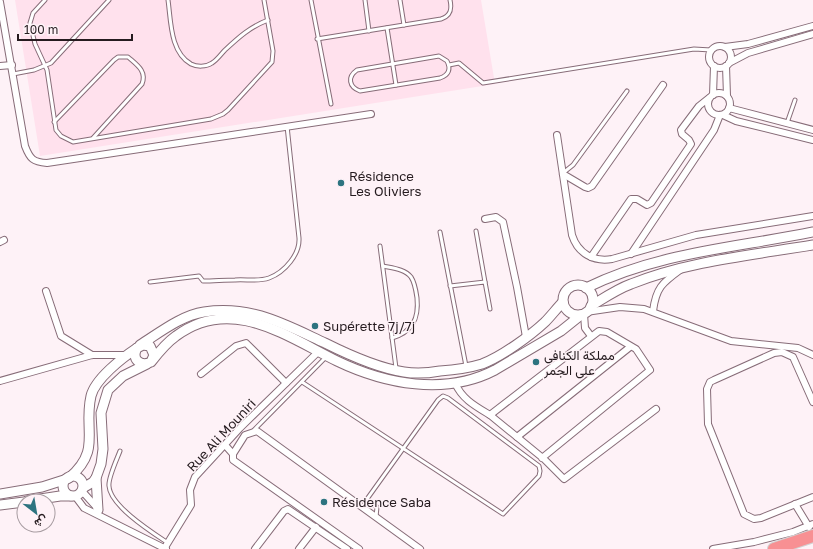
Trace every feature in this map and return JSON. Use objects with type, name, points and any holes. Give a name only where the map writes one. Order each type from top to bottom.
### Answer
[{"type":"highway","points":[[774,549],[812,529]]},
{"type":"street","points":[[0,2],[25,146],[29,155],[36,162],[47,163],[371,114]]},
{"type":"street","points":[[813,26],[748,44],[725,47],[717,46],[711,50],[709,57],[714,66],[711,97],[708,105],[710,112],[736,121],[813,140]]},
{"type":"street","points":[[714,66],[720,68],[748,53],[813,34]]},
{"type":"street","points":[[631,254],[714,130],[722,115],[730,108],[730,102],[727,96],[728,64],[731,54],[725,47]]},
{"type":"street","points":[[0,66],[12,65]]},
{"type":"street","points":[[563,173],[585,187],[588,188],[592,186],[663,85]]},
{"type":"street","points":[[591,257],[631,200],[637,199],[647,205],[651,203],[690,144],[689,140],[682,134],[681,130],[699,106],[711,97],[722,93],[727,96]]},
{"type":"street","points":[[730,108],[813,130]]},
{"type":"street","points":[[557,135],[573,240],[582,252],[591,257],[605,260],[709,232],[813,216]]},
{"type":"street","points":[[485,219],[496,217],[503,222],[526,337]]},
{"type":"street","points":[[813,232],[688,253],[619,275],[586,288],[578,286],[570,288],[564,294],[563,302],[565,308],[570,313],[620,307],[653,311],[732,340],[798,348],[813,355]]},
{"type":"street","points":[[101,513],[96,478],[103,449],[101,413],[108,390],[122,376],[150,362],[175,336],[200,323],[216,319],[251,321],[271,328],[358,370],[390,380],[412,384],[455,383],[484,376],[495,370],[561,331],[585,312],[631,283],[683,268],[813,245]]},
{"type":"street","points":[[653,311],[656,295],[661,285],[683,268]]},
{"type":"street","points":[[586,288],[592,298],[585,312],[585,328],[591,336]]},
{"type":"street","points":[[46,291],[61,336],[92,355]]},
{"type":"street","points":[[101,513],[78,493],[64,491],[64,484],[83,463],[88,452],[91,441],[91,395],[95,387],[127,355],[186,318],[202,312],[238,310],[257,313],[276,320],[342,351],[404,372],[426,373],[466,368],[483,364],[526,337],[545,322],[563,302]]},
{"type":"street","points":[[490,415],[599,331],[607,332],[630,347],[636,349],[650,370],[542,458]]},
{"type":"street","points":[[201,374],[236,346],[246,343],[286,383]]},
{"type":"street","points":[[147,345],[152,349],[154,355],[150,362],[142,364],[137,360],[134,354],[138,347],[147,345]]},
{"type":"street","points":[[516,437],[630,347]]},
{"type":"street","points":[[813,402],[793,357],[782,352],[774,353],[710,382],[707,390],[708,424],[744,514],[754,519],[761,518],[813,497]]},
{"type":"street","name":"Rue Ali Mouniri","points":[[166,547],[191,505],[190,490],[195,476],[286,383],[323,353]]},
{"type":"street","points":[[0,381],[92,355],[127,355]]},
{"type":"street","points":[[455,383],[463,397],[468,402],[490,415],[542,458],[564,479],[656,409]]},
{"type":"street","points":[[359,549],[233,460],[233,454],[245,435],[253,431],[262,434],[420,549]]},
{"type":"street","points":[[225,445],[233,454]]},
{"type":"street","points":[[0,494],[78,477],[82,482],[78,493],[84,508],[101,513],[166,547]]},
{"type":"street","points":[[56,497],[78,493],[96,478]]},
{"type":"street","points":[[0,505],[16,503]]},
{"type":"street","points":[[713,549],[740,547],[812,529],[795,504]]},
{"type":"street","points":[[255,549],[284,511],[288,509],[347,549]]},
{"type":"street","points":[[299,549],[316,527]]},
{"type":"lane","points":[[45,0],[33,13],[30,20],[35,44],[46,66],[56,130],[66,140],[73,142],[210,119],[223,114],[272,62],[273,51],[264,0]]},
{"type":"lane","points":[[13,74],[46,66],[60,55],[109,0]]},
{"type":"lane","points":[[168,0],[175,43],[179,54],[186,61],[195,66],[205,66],[212,63],[246,30],[268,20]]},
{"type":"lane","points":[[311,0],[330,104]]},
{"type":"lane","points":[[365,0],[369,30]]},
{"type":"lane","points":[[400,0],[404,25]]},
{"type":"lane","points":[[318,39],[445,18],[450,11],[450,0]]},
{"type":"lane","points":[[387,28],[396,85]]},
{"type":"lane","points":[[449,65],[459,62],[483,83],[694,49],[711,50]]},
{"type":"lane","points":[[440,56],[448,60],[449,65],[448,74],[444,77],[360,91],[352,86],[350,82],[350,77],[356,70],[392,64],[440,56]]},
{"type":"lane","points":[[54,122],[114,60],[118,57],[128,57],[143,71],[142,84],[93,138]]},
{"type":"lane","points":[[563,173],[573,165],[627,91]]},
{"type":"lane","points":[[787,123],[795,100]]},
{"type":"lane","points":[[150,282],[199,276],[203,281],[252,281],[270,278],[294,258],[299,245],[299,238],[287,126]]},
{"type":"lane","points":[[476,231],[490,309]]},
{"type":"lane","points":[[440,232],[466,368]]},
{"type":"lane","points":[[380,246],[397,370]]},
{"type":"lane","points":[[383,266],[403,270],[411,277],[416,290],[418,308],[416,322],[409,330],[392,338]]},
{"type":"lane","points":[[450,286],[485,282]]},
{"type":"lane","points":[[253,431],[302,382],[323,353]]},
{"type":"lane","points":[[302,382],[402,449],[503,514],[539,476],[539,466],[446,396],[443,396],[438,400],[402,449],[367,499],[377,507],[376,517]]},
{"type":"lane","points":[[120,451],[109,486],[113,497],[166,547]]},
{"type":"shaded area","points":[[15,0],[481,0],[495,84],[40,156]]},
{"type":"place","name":"Résidence Les Oliviers","points":[[341,183]]},
{"type":"place","name":"Supérette 7j/7j","points":[[315,326]]},
{"type":"place","name":"مملكة الكنافى على الجمر","points":[[536,362]]},
{"type":"place","name":"Résidence Saba","points":[[324,502]]}]
